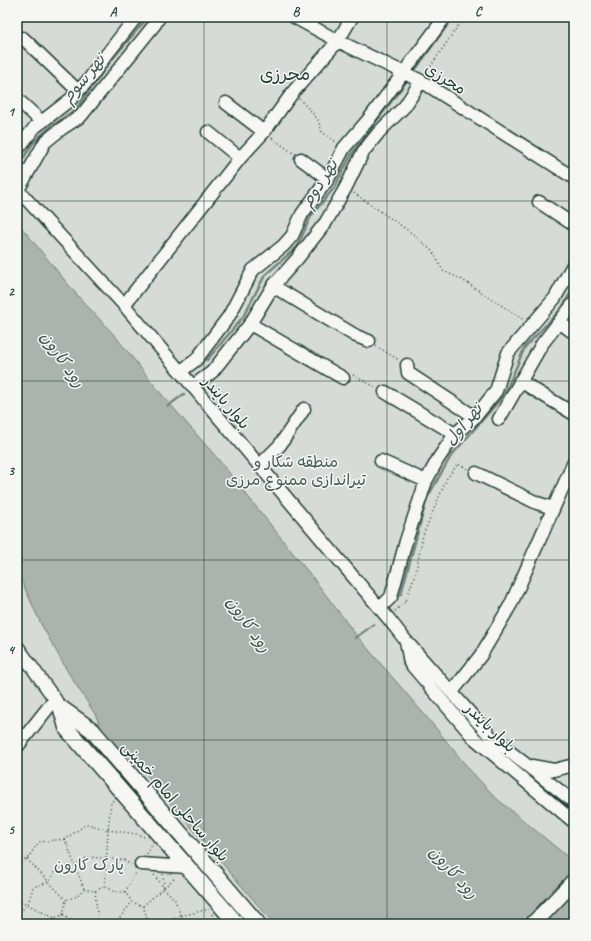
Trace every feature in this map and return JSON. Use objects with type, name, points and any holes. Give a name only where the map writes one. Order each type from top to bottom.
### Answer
[{"type":"main road","name":"بلوار ساحلی امام خمینی","points":[[58,703],[67,729],[237,924]]},
{"type":"main road","name":"بلوار ساحلی امام خمینی","points":[[58,703],[92,730],[258,924]]},
{"type":"main road","points":[[533,924],[574,881]]},
{"type":"street","points":[[17,150],[35,127],[71,99],[90,78],[136,17]]},
{"type":"street","points":[[18,190],[45,142],[81,116],[159,17]]},
{"type":"street","name":"محرزی","points":[[294,17],[338,41],[412,76],[574,178]]},
{"type":"street","points":[[124,305],[240,158],[264,132],[293,92],[338,41],[352,17]]},
{"type":"street","points":[[181,372],[196,360],[229,316],[253,270],[283,246],[292,236],[302,214],[328,179],[344,148],[369,119],[412,76],[445,17]]},
{"type":"street","points":[[23,38],[78,91]]},
{"type":"street","points":[[193,386],[212,372],[250,324],[273,286],[297,259],[326,222],[346,187],[363,152],[405,106],[412,76]]},
{"type":"street","points":[[17,99],[42,122]]},
{"type":"street","points":[[226,103],[264,132]]},
{"type":"street","points":[[208,132],[240,158]]},
{"type":"street","points":[[301,159],[328,179]]},
{"type":"street","name":"بلوار بایندر","points":[[18,190],[124,305],[380,608],[406,641],[492,738],[574,802]]},
{"type":"street","points":[[539,202],[574,225]]},
{"type":"street","points":[[380,608],[391,597],[406,541],[426,481],[438,459],[455,434],[475,417],[496,391],[508,353],[555,298],[574,263]]},
{"type":"street","points":[[273,286],[356,336],[369,341]]},
{"type":"street","points":[[499,419],[542,344],[574,303]]},
{"type":"street","points":[[559,322],[574,333]]},
{"type":"street","points":[[250,324],[343,378]]},
{"type":"street","points":[[407,365],[408,373],[475,417]]},
{"type":"street","points":[[520,381],[574,414]]},
{"type":"street","points":[[385,392],[455,434]]},
{"type":"street","points":[[260,466],[280,445],[304,409]]},
{"type":"street","points":[[381,461],[426,481]]},
{"type":"street","points":[[452,692],[481,655],[511,604],[574,462]]},
{"type":"street","points":[[476,473],[538,503],[553,508]]},
{"type":"street","name":"بلوار بایندر","points":[[406,641],[410,664],[474,738],[574,822]]},
{"type":"street","name":"بلوار ساحلی امام خمینی","points":[[17,646],[58,703]]},
{"type":"street","points":[[17,747],[58,703]]},
{"type":"street","points":[[523,762],[538,768],[546,769],[562,769],[574,766]]},
{"type":"street","points":[[141,867],[187,867]]},
{"type":"path","points":[[412,76],[434,60],[464,17]]},
{"type":"path","points":[[293,92],[318,120],[322,132],[344,148]]},
{"type":"path","points":[[264,132],[301,159]]},
{"type":"path","points":[[346,187],[413,234],[433,252],[443,271],[460,279],[532,325]]},
{"type":"path","points":[[369,341],[407,365]]},
{"type":"path","points":[[343,378],[354,375],[385,392]]},
{"type":"path","points":[[388,618],[406,601],[416,571],[424,534],[448,478],[458,464],[476,473]]},
{"type":"path","points":[[105,886],[111,802],[122,792]]},
{"type":"path","points":[[17,863],[27,859],[39,842],[65,839],[87,824],[108,830],[136,834],[154,841],[158,833]]},
{"type":"path","points":[[65,839],[84,889]]},
{"type":"path","points":[[17,916],[28,904],[33,887],[49,882],[57,868],[75,865],[88,857],[124,860],[154,874],[175,900],[184,924]]},
{"type":"path","points":[[27,859],[66,900]]},
{"type":"path","points":[[143,906],[187,867]]},
{"type":"path","points":[[84,889],[95,891],[105,886]]},
{"type":"path","points":[[105,886],[115,892],[125,892],[132,902],[143,906]]},
{"type":"path","points":[[66,900],[75,897],[84,889]]},
{"type":"path","points":[[95,891],[98,924]]},
{"type":"path","points":[[17,899],[54,918],[63,915]]},
{"type":"path","points":[[63,915],[66,900]]},
{"type":"path","points":[[115,924],[132,902]]},
{"type":"path","points":[[143,906],[147,918],[152,924]]},
{"type":"path","points":[[159,924],[211,908],[214,924]]},
{"type":"path","points":[[63,915],[76,924]]},
{"type":"path","points":[[54,918],[54,924]]},
{"type":"green space","name":"منطقه شکار و تیراندازی ممنوع مرزی","points":[[17,17],[574,17],[574,924],[17,924]]},
{"type":"water","name":"رود کارون","points":[[17,222],[77,295],[116,337],[163,396],[218,459],[313,578],[357,636],[469,769],[496,798],[574,862],[574,924],[274,924],[144,772],[125,759],[107,738],[95,714],[69,674],[41,624],[17,571]]},
{"type":"waterway","name":"نهر سوم","points":[[17,168],[33,143],[50,127],[76,109],[110,62],[148,17]]},
{"type":"waterway","name":"نهر دوم","points":[[413,73],[453,17]]},
{"type":"waterway","name":"نهر دوم","points":[[207,360],[243,317],[265,275],[297,247],[311,216],[334,188],[351,155],[409,78]]},
{"type":"waterway","name":"نهر اول","points":[[401,594],[427,498],[451,456],[504,395],[525,347],[562,308],[574,286]]},
{"type":"waterway","points":[[168,406],[184,394]]},
{"type":"waterway","points":[[355,638],[374,624]]},
{"type":"district","name":"محرزی","points":[[285,74]]},
{"type":"park label","name":"پارک کارون","points":[[89,864]]}]
